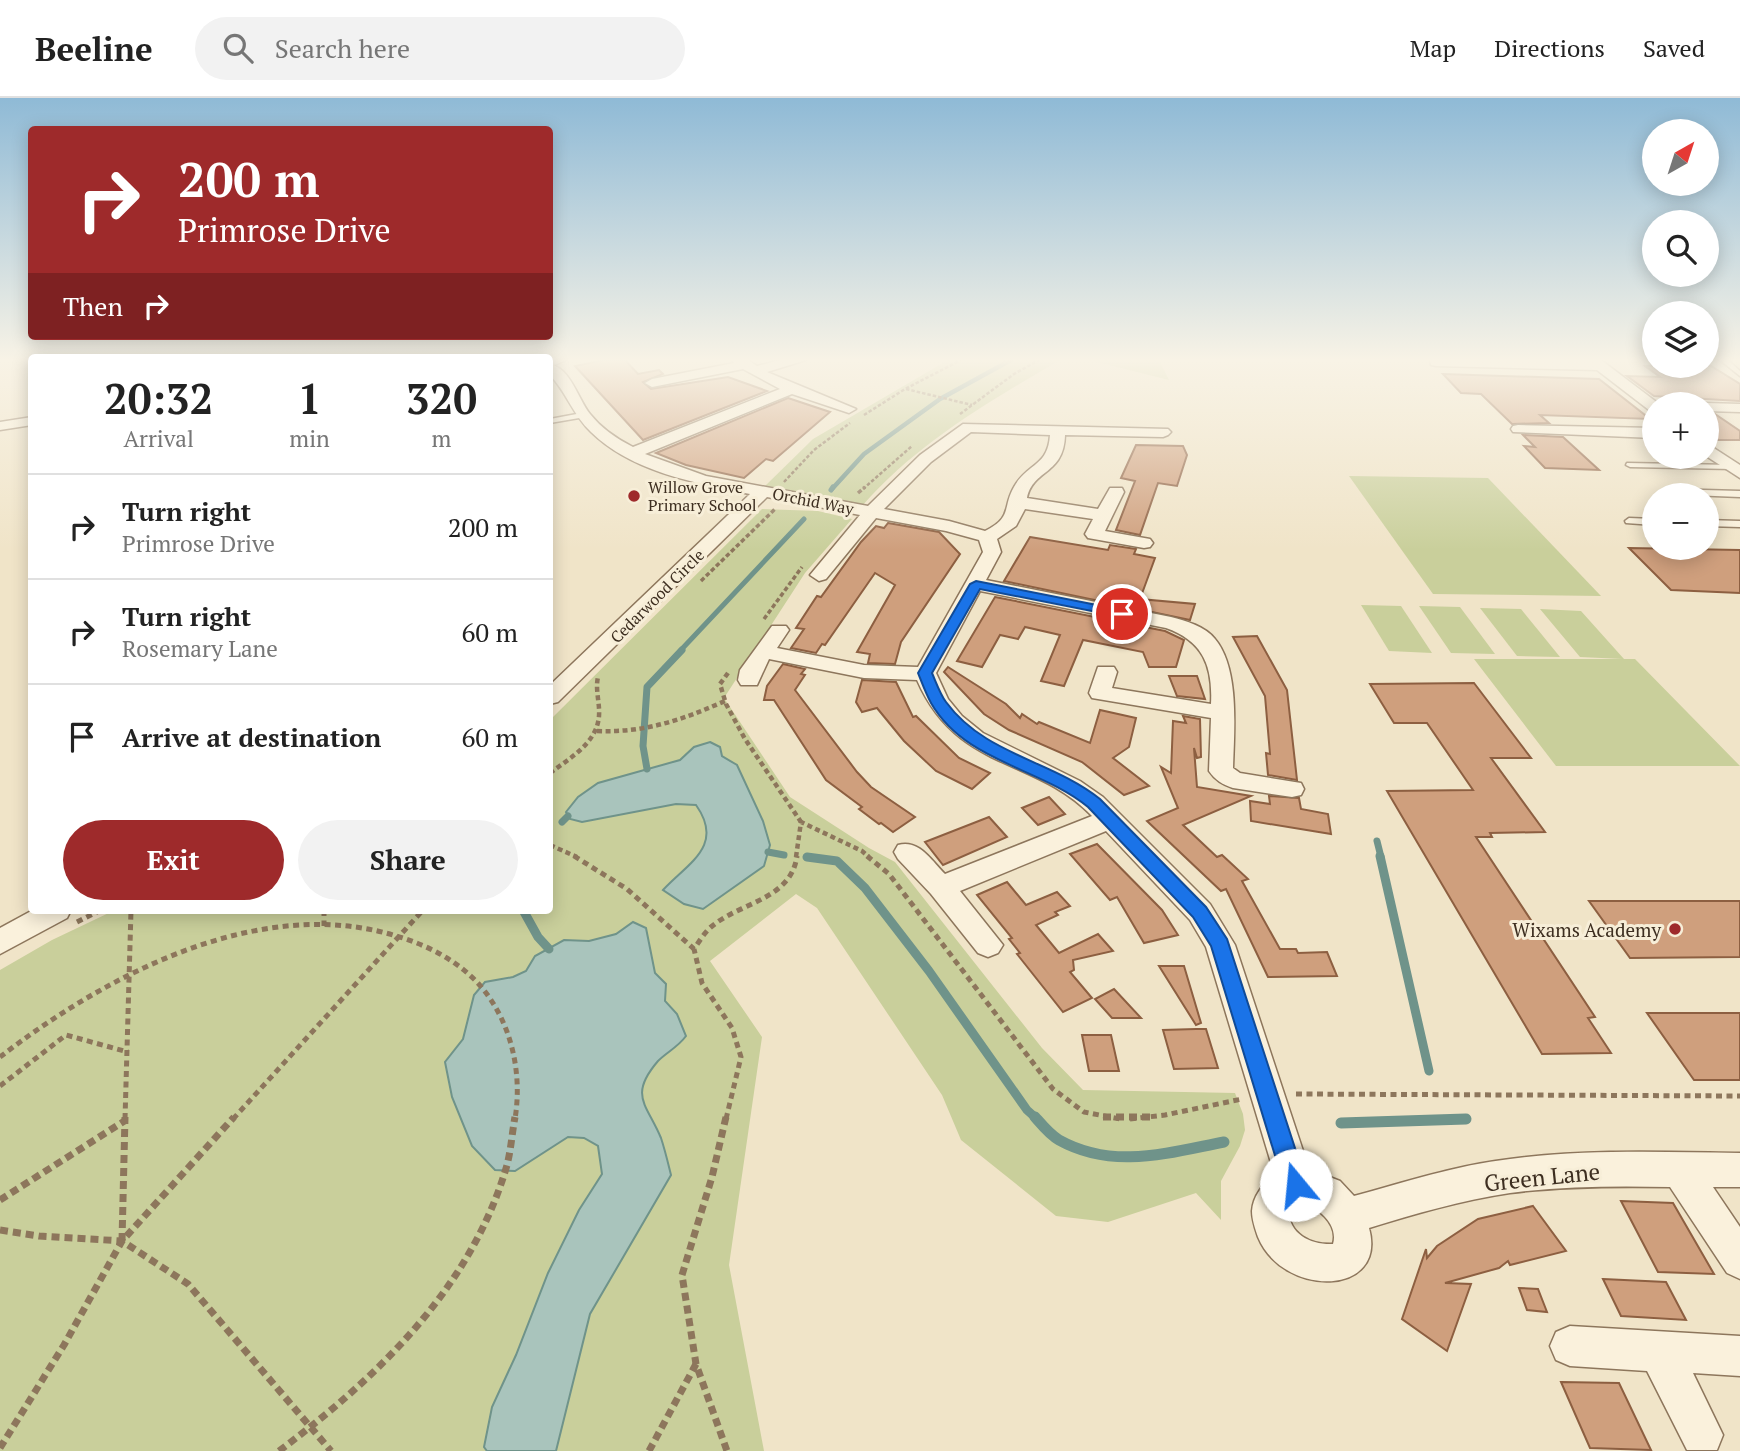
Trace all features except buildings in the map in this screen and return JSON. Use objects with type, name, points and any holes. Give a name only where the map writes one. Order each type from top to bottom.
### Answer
[{"type":"street","points":[[0,426],[18,423]]},
{"type":"street","name":"Orchid Way","points":[[590,423],[606,439],[631,454],[703,480],[949,526],[987,537]]},
{"type":"street","points":[[631,454],[707,423]]},
{"type":"street","name":"Orchid Way","points":[[869,512],[920,463],[968,426],[985,430],[1163,432]]},
{"type":"street","points":[[1518,429],[1642,433]]},
{"type":"street","points":[[925,673],[992,552],[987,537],[1009,524],[1017,511],[1020,490],[1052,462],[1058,452],[1058,431]]},
{"type":"street","points":[[1719,458],[1736,470]]},
{"type":"street","name":"Cedarwood Circle","points":[[553,694],[608,636],[762,492]]},
{"type":"street","points":[[1116,492],[1094,534],[1144,543]]},
{"type":"street","points":[[1018,503],[1104,515]]},
{"type":"street","points":[[819,575],[869,512]]},
{"type":"street","points":[[976,584],[1171,623],[1191,630],[1207,642],[1223,683],[1221,771],[1233,780],[1292,789]]},
{"type":"street","points":[[749,680],[751,670],[779,630]]},
{"type":"street","points":[[764,652],[861,673],[898,676],[925,673]]},
{"type":"street","points":[[1106,671],[1100,694],[1223,713]]},
{"type":"street","points":[[925,673],[938,703],[969,736],[988,749],[1075,787],[1110,819],[1200,912],[1220,945],[1296,1185]]},
{"type":"street","points":[[941,887],[1110,819]]},
{"type":"street","points":[[907,852],[941,887],[988,945]]},
{"type":"street","points":[[0,927],[28,911]]},
{"type":"street","points":[[0,942],[50,914]]},
{"type":"street","name":"Green Lane","points":[[1348,1216],[1441,1190],[1508,1176],[1587,1169],[1740,1170]]},
{"type":"street","points":[[1680,1170],[1740,1261]]},
{"type":"street","points":[[1296,1185],[1310,1186],[1324,1192],[1348,1216],[1353,1234],[1351,1250],[1341,1261],[1325,1266],[1306,1262],[1288,1251],[1275,1234],[1269,1216],[1271,1200],[1280,1189],[1296,1185]]},
{"type":"street","points":[[1570,1346],[1740,1356]]},
{"type":"street","points":[[1660,1353],[1702,1435]]},
{"type":"lane","points":[[1630,466],[1736,470]]},
{"type":"lane","points":[[1719,493],[1740,494]]},
{"type":"lane","points":[[1629,521],[1642,522]]},
{"type":"lane","points":[[1719,523],[1740,524]]},
{"type":"path","points":[[694,587],[770,516],[784,496]]},
{"type":"path","points":[[553,771],[586,744],[597,731],[599,715],[596,684],[601,669]]},
{"type":"path","points":[[597,731],[659,728],[725,701]]},
{"type":"path","points":[[694,949],[711,927],[782,887],[795,868],[801,822],[862,851],[889,874],[1053,1089],[1070,1104],[1089,1114],[1114,1119],[1144,1118],[1269,1096],[1331,1092],[1740,1096]]},
{"type":"path","points":[[553,846],[574,854],[622,887],[669,924],[694,949],[702,982],[732,1028],[741,1057],[712,1177],[682,1275],[696,1364],[727,1451]]},
{"type":"path","points":[[122,1241],[131,914]]},
{"type":"path","points":[[324,914],[324,926]]},
{"type":"path","points":[[0,1448],[64,1345],[122,1241],[419,914]]},
{"type":"path","points":[[0,1057],[46,1023],[130,975],[208,944],[282,928],[350,926],[399,934],[436,950],[459,965],[495,1006],[507,1032],[515,1061],[515,1129],[501,1182],[470,1252],[442,1296],[365,1384],[279,1451]]},
{"type":"path","points":[[0,1086],[66,1035],[128,1052]]},
{"type":"path","points":[[0,1200],[127,1120]]},
{"type":"path","points":[[0,1230],[38,1236],[122,1241],[188,1284],[331,1451]]},
{"type":"path","points":[[649,1451],[696,1364]]},
{"type":"green space","points":[[840,423],[958,423],[906,463],[862,506],[764,487],[813,439]]},
{"type":"green space","points":[[1349,476],[1488,478],[1601,596],[1433,594]]},
{"type":"green space","points":[[762,509],[818,511],[852,519],[805,573],[724,698],[790,797],[895,862],[1042,1048],[1083,1090],[1235,1093],[1243,1114],[1245,1130],[1240,1146],[1221,1181],[1221,1220],[1196,1193],[1108,1222],[1056,1216],[961,1140],[942,1095],[817,908],[796,894],[710,961],[762,1037],[729,1265],[764,1451],[0,1451],[0,970],[52,940],[107,914],[553,914],[553,717]]},
{"type":"green space","points":[[1361,605],[1401,606],[1432,653],[1389,651]]},
{"type":"green space","points":[[1419,606],[1460,607],[1495,654],[1451,653]]},
{"type":"green space","points":[[1480,608],[1521,609],[1560,657],[1517,656]]},
{"type":"green space","points":[[1540,609],[1581,611],[1624,659],[1635,659],[1740,766],[1556,766],[1474,659],[1623,659],[1580,657]]},
{"type":"water","points":[[710,742],[720,747],[722,756],[737,765],[763,821],[770,845],[764,866],[703,909],[684,904],[663,890],[692,862],[705,843],[707,832],[704,819],[696,805],[676,804],[582,822],[570,819],[566,812],[578,797],[598,783],[680,760],[694,747]]},
{"type":"water","points":[[633,922],[646,928],[655,973],[666,984],[665,1001],[677,1014],[686,1036],[658,1061],[649,1073],[642,1092],[646,1108],[661,1138],[671,1175],[590,1314],[556,1451],[487,1451],[484,1447],[492,1407],[548,1273],[579,1210],[602,1174],[598,1146],[584,1138],[568,1137],[515,1171],[495,1170],[472,1146],[452,1097],[445,1062],[463,1039],[474,995],[485,982],[513,977],[526,971],[535,956],[564,940],[589,941],[616,934]]},
{"type":"waterway","points":[[832,489],[864,454],[907,423]]},
{"type":"waterway","points":[[680,651],[804,519]]},
{"type":"waterway","points":[[647,769],[643,746],[647,687],[682,650]]},
{"type":"waterway","points":[[562,822],[568,816]]},
{"type":"waterway","points":[[1377,841],[1381,857]]},
{"type":"waterway","points":[[768,852],[784,855]]},
{"type":"waterway","points":[[1380,856],[1429,1071]]},
{"type":"waterway","points":[[810,857],[807,857],[837,861],[865,888],[929,971],[1027,1110],[1036,1118]]},
{"type":"waterway","points":[[525,914],[538,937],[549,949]]},
{"type":"waterway","points":[[1036,1118],[1059,1140],[1100,1155],[1120,1157],[1161,1154],[1224,1142]]},
{"type":"waterway","points":[[1341,1123],[1466,1119],[1459,1119]]},
{"type":"place","name":"Willow Grove Primary School","points":[[634,496]]},
{"type":"place","name":"Wixams Academy","points":[[1675,929]]},
{"type":"route","points":[[1122,614],[976,584],[925,673],[938,703],[969,736],[988,749],[1075,787],[1094,803],[1200,912],[1220,945],[1296,1185]]}]
